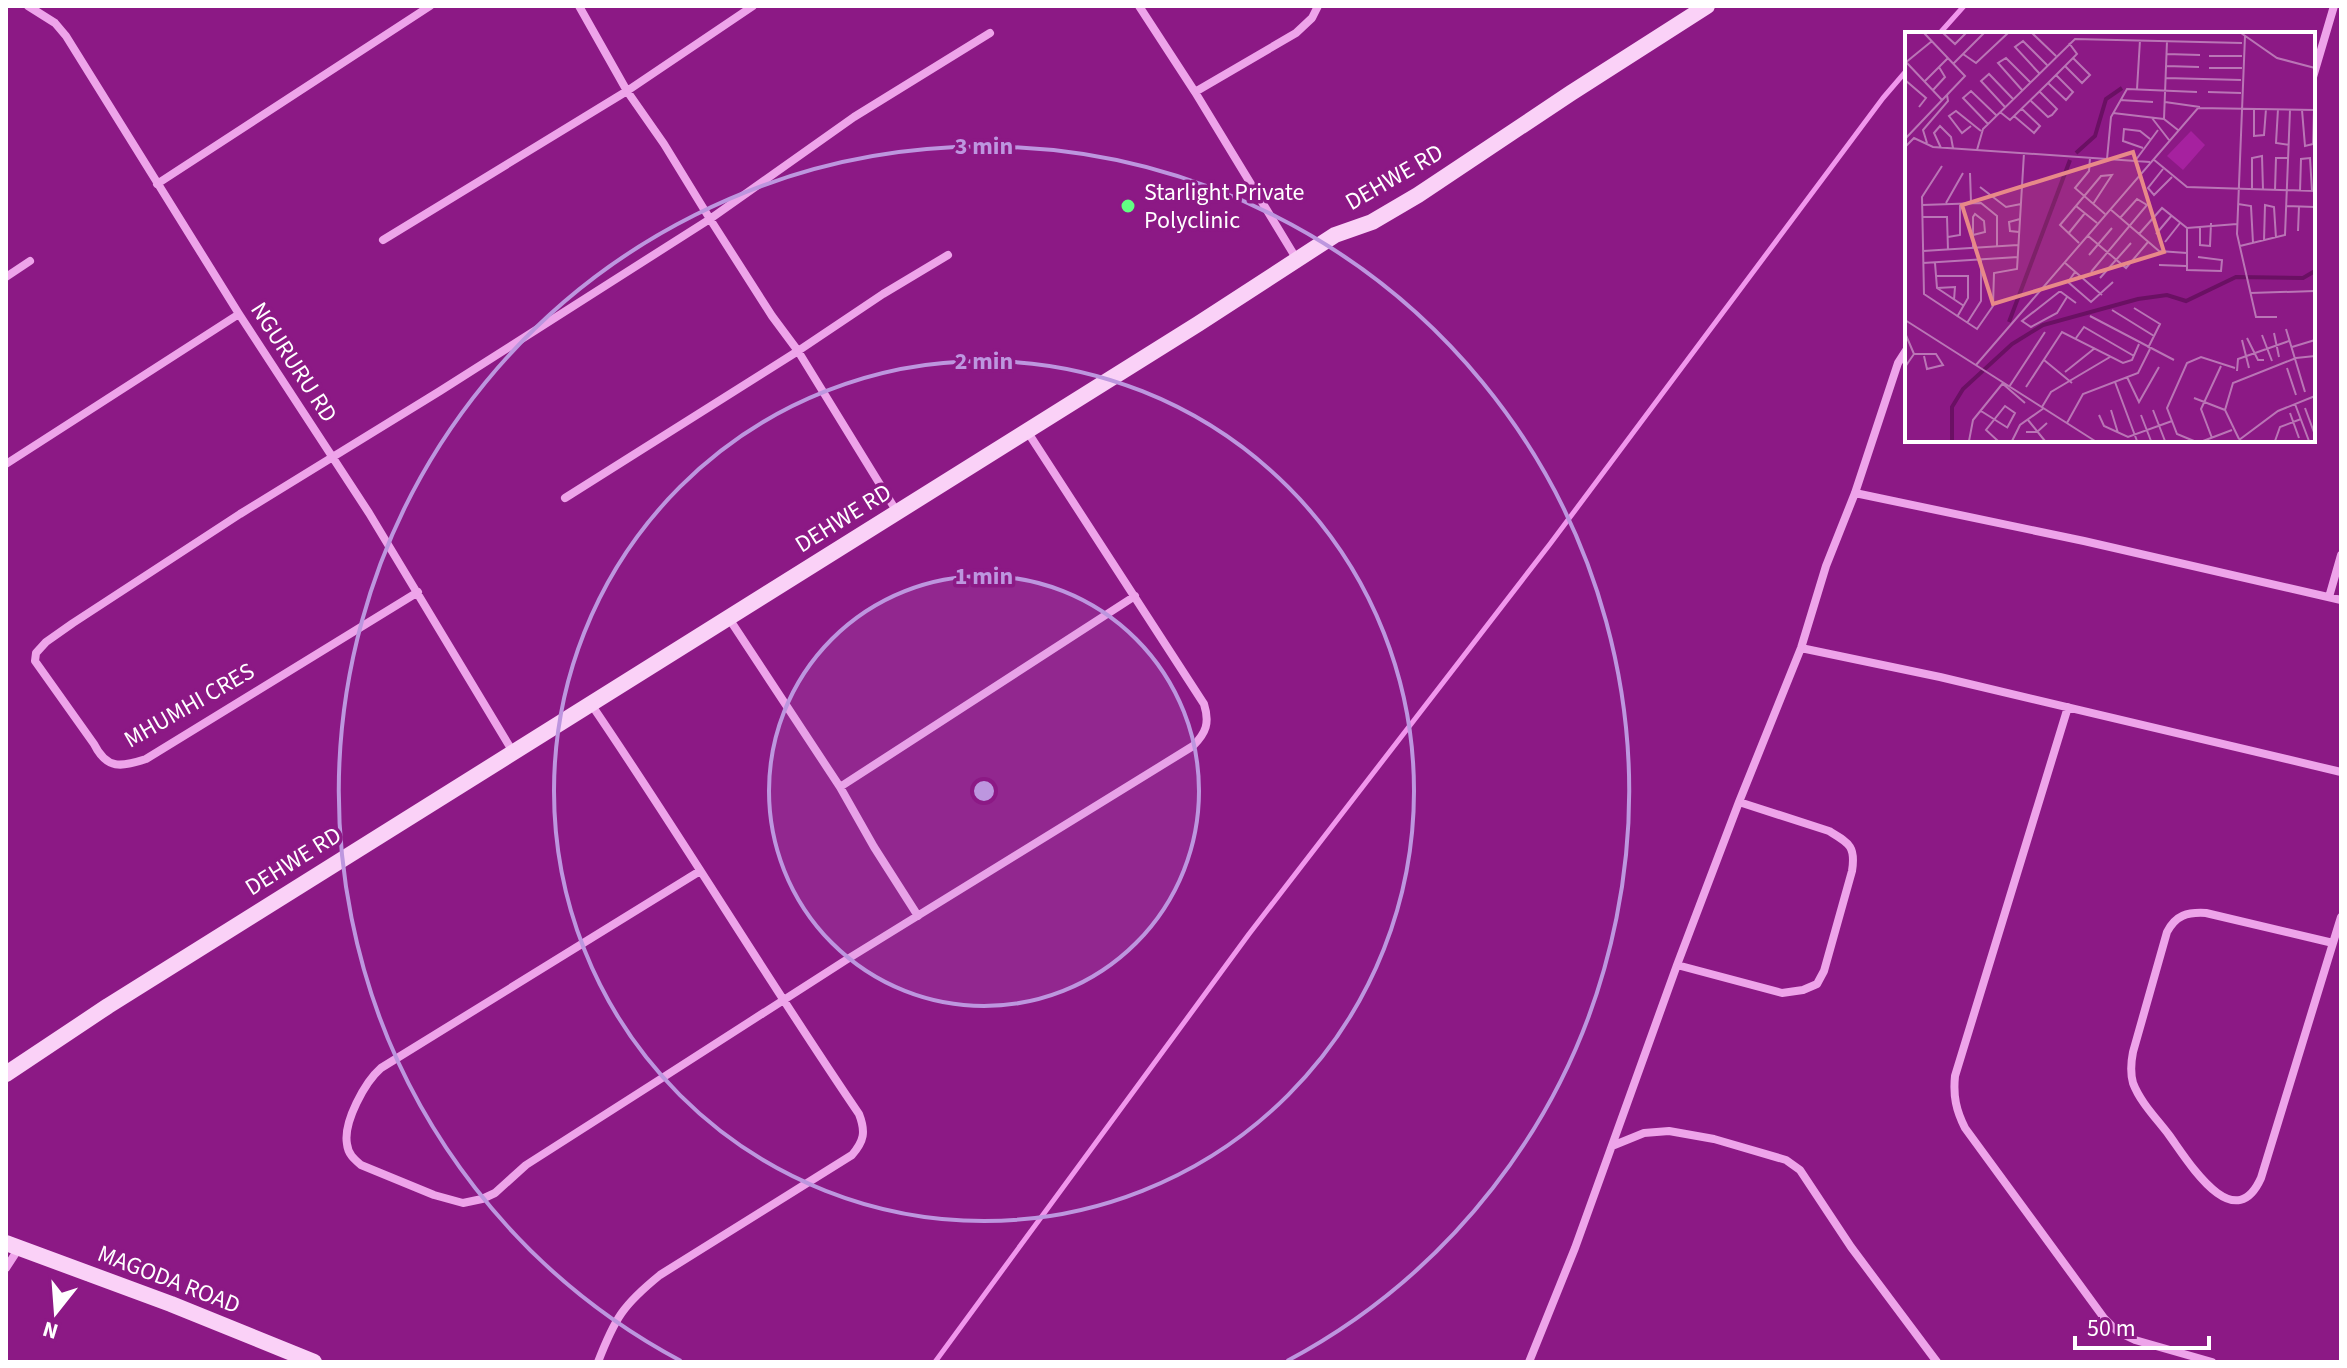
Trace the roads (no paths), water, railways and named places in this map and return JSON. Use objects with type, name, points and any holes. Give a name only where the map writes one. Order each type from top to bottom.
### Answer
[{"type":"street","name":"NGURURU RD","points":[[28,6],[45,15],[63,32],[239,314],[369,513],[513,752]]},
{"type":"street","points":[[157,184],[430,6]]},
{"type":"street","points":[[579,6],[627,91],[798,351],[898,513]]},
{"type":"street","points":[[383,240],[627,91],[753,6]]},
{"type":"street","points":[[1139,6],[1296,258]]},
{"type":"street","points":[[1195,92],[1296,33],[1312,18],[1318,6]]},
{"type":"street","name":"DEHWE RD","points":[[6,1074],[146,982],[1198,324],[1296,258],[1335,235],[1372,222],[1418,195],[1707,6]]},
{"type":"street","points":[[2315,70],[2334,6]]},
{"type":"street","points":[[331,457],[710,219],[854,117],[990,33]]},
{"type":"street","points":[[565,498],[948,255]]},
{"type":"street","points":[[6,277],[30,261]]},
{"type":"street","points":[[6,464],[239,314]]},
{"type":"street","points":[[1529,1362],[1739,802],[1801,648],[1826,566],[1855,493],[1898,363],[1905,352]]},
{"type":"street","points":[[700,871],[381,1068],[369,1078],[348,1129],[346,1143],[351,1157],[361,1165],[434,1195],[463,1203],[495,1193],[526,1165],[1193,746],[1204,735],[1207,725],[1204,704],[1027,431]]},
{"type":"street","name":"MHUMHI CRES","points":[[331,457],[56,634],[36,653],[35,661],[101,758],[116,765],[128,765],[146,759],[418,592]]},
{"type":"street","points":[[1855,493],[2341,600]]},
{"type":"street","points":[[2329,597],[2341,555]]},
{"type":"street","points":[[840,787],[1135,596]]},
{"type":"street","points":[[728,617],[840,787],[918,916]]},
{"type":"street","points":[[1801,648],[1940,677],[2341,772]]},
{"type":"street","points":[[590,703],[864,1126],[861,1146],[852,1155],[660,1275],[642,1290],[613,1325],[598,1362]]},
{"type":"street","points":[[2068,707],[1955,1076],[1953,1095],[1965,1128],[2104,1318],[2118,1332],[2135,1340],[2212,1362]]},
{"type":"street","points":[[1677,965],[1782,993],[1817,984],[1824,971],[1852,871],[1852,849],[1829,831],[1739,802]]},
{"type":"street","points":[[2333,943],[2192,912],[2173,922],[2167,932],[2133,1052],[2131,1072],[2138,1093],[2198,1174],[2218,1195],[2232,1200],[2245,1199],[2254,1193],[2257,1185],[2333,943],[2341,917]]},
{"type":"street","points":[[1612,1146],[1644,1133],[1669,1131],[1714,1139],[1786,1160],[1800,1170],[1851,1247],[1937,1362]]},
{"type":"street","points":[[6,1268],[13,1245]]},
{"type":"street","name":"MAGODA ROAD","points":[[13,1245],[314,1362]]},
{"type":"waterway","points":[[1941,32],[1964,6]]},
{"type":"waterway","points":[[935,1362],[1249,934],[1550,544],[1905,72]]},
{"type":"place","name":"Starlight Private Polyclinic","points":[[1128,206]]}]
